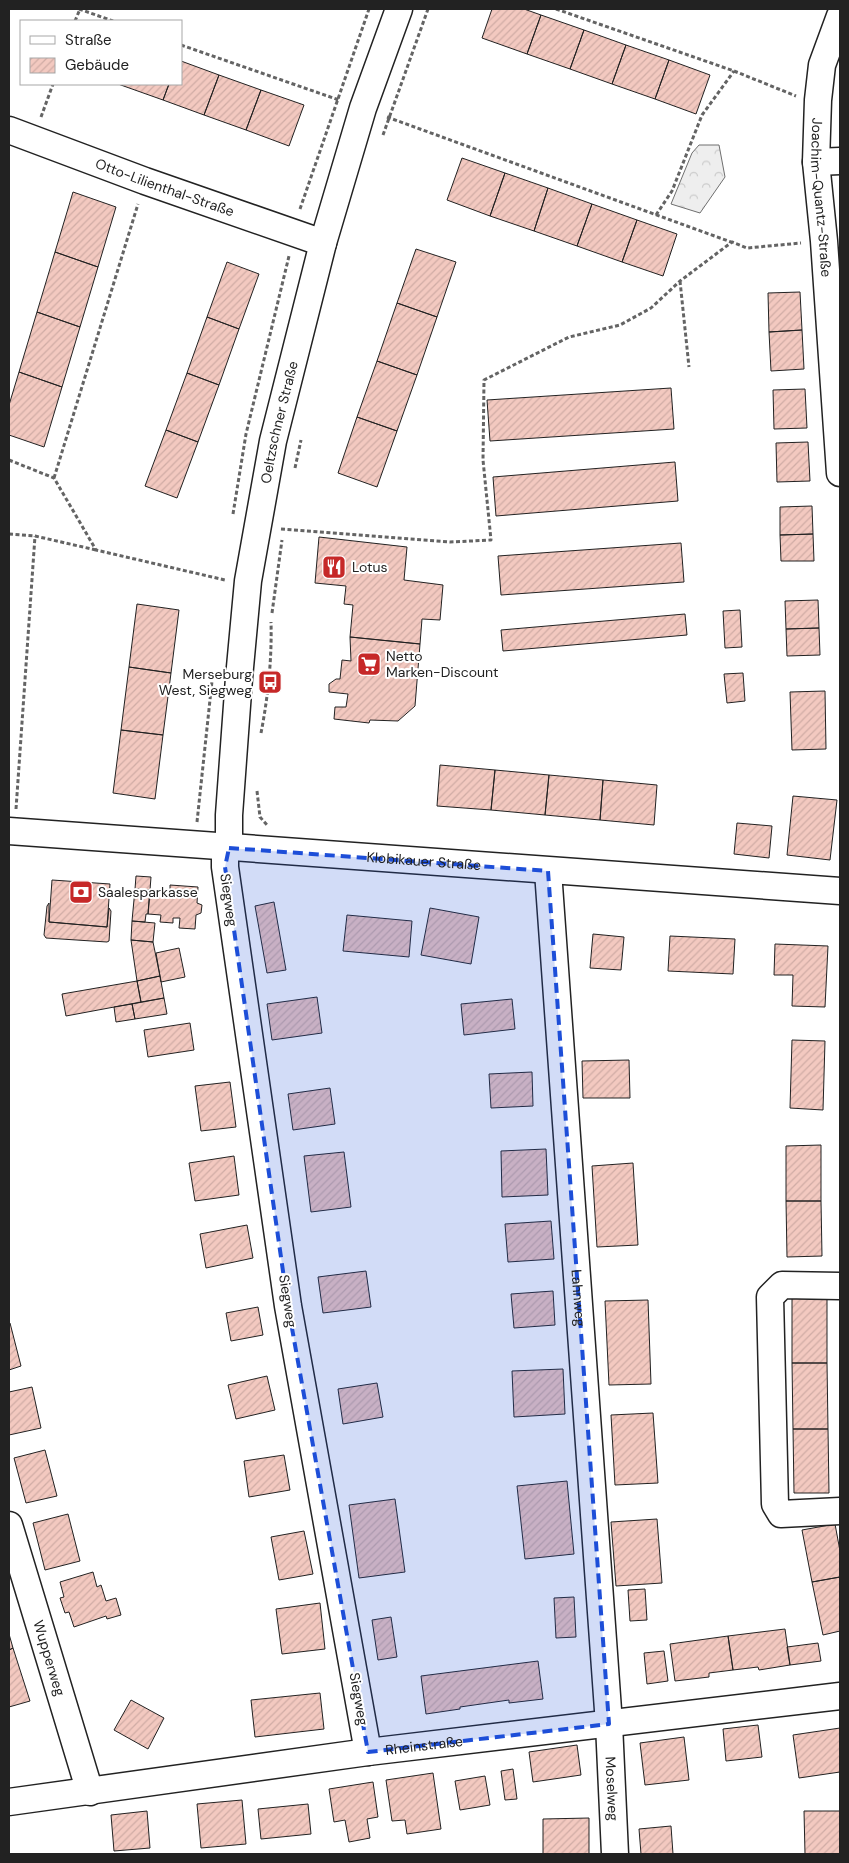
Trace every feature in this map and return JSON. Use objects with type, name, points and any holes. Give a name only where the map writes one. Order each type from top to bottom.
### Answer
[{"type":"street","name":"Oeltzschner Straße","points":[[229,848],[230,796],[248,581],[273,440],[323,242],[363,108],[399,9]]},
{"type":"street","name":"Joachim-Quantz-Straße","points":[[840,16],[822,65],[818,100],[828,162],[824,241],[840,473]]},
{"type":"street","name":"Otto-Lilienthal-Straße","points":[[9,130],[145,181],[323,242]]},
{"type":"street","name":"Klobikauer Straße","points":[[12,832],[840,892]]},
{"type":"street","name":"Siegweg","points":[[229,848],[224,867],[288,1306],[368,1752]]},
{"type":"street","name":"Lahnweg","points":[[548,870],[609,1724]]},
{"type":"street","points":[[840,1286],[782,1285],[770,1297],[775,1504],[781,1514],[840,1511]]},
{"type":"street","name":"Wupperweg","points":[[9,1525],[90,1792]]},
{"type":"street","name":"Rheinstraße","points":[[9,1802],[368,1752],[840,1696]]},
{"type":"street","name":"Moselweg","points":[[609,1724],[615,1854]]},
{"type":"path","points":[[80,9],[110,20]]},
{"type":"path","points":[[381,140],[428,9]]},
{"type":"path","points":[[556,9],[734,71],[799,98],[818,100]]},
{"type":"path","points":[[182,45],[389,117],[747,248],[824,241]]},
{"type":"path","points":[[656,216],[672,191],[702,115],[734,71]]},
{"type":"path","points":[[33,139],[53,85]]},
{"type":"path","points":[[54,478],[145,181]]},
{"type":"path","points":[[258,527],[450,542],[491,540],[483,460],[484,380],[569,336],[620,325],[651,308],[680,281],[732,242]]},
{"type":"path","points":[[680,281],[689,367]]},
{"type":"path","points":[[295,469],[302,436]]},
{"type":"path","points":[[9,460],[54,478],[96,550]]},
{"type":"path","points":[[260,740],[265,716],[271,621],[286,520]]},
{"type":"path","points":[[9,534],[35,536],[223,579],[276,585]]},
{"type":"path","points":[[12,832],[35,536]]},
{"type":"path","points":[[257,786],[260,817],[269,826]]},
{"type":"highlighted area","points":[[229,848],[548,871],[609,1724],[368,1752],[288,1306],[225,867]]},
{"type":"green space","points":[[699,145],[719,145],[725,177],[700,213],[671,204],[692,153]]},
{"type":"building","points":[[492,9],[524,9],[541,15],[527,54],[482,38]]},
{"type":"building","points":[[541,15],[584,30],[570,69],[527,54]]},
{"type":"building","points":[[584,30],[626,45],[612,84],[570,69]]},
{"type":"building","points":[[626,45],[669,60],[655,99],[612,84]]},
{"type":"building","points":[[669,60],[710,75],[696,114],[655,99]]},
{"type":"building","points":[[182,61],[219,75],[204,115],[163,100],[169,85],[182,85]]},
{"type":"building","points":[[219,75],[261,90],[246,130],[204,115]]},
{"type":"building","points":[[121,85],[169,85],[163,100]]},
{"type":"building","points":[[261,90],[304,105],[289,146],[246,130]]},
{"type":"building","points":[[462,158],[505,173],[490,216],[447,200]]},
{"type":"building","points":[[505,173],[548,188],[534,231],[490,216]]},
{"type":"building","points":[[548,188],[592,204],[577,246],[534,231]]},
{"type":"building","points":[[73,192],[116,207],[98,267],[55,252]]},
{"type":"building","points":[[592,204],[637,220],[622,262],[577,246]]},
{"type":"building","points":[[637,220],[677,234],[663,276],[622,262]]},
{"type":"building","points":[[416,249],[456,262],[437,317],[397,303]]},
{"type":"building","points":[[55,252],[98,267],[80,327],[37,312]]},
{"type":"building","points":[[227,262],[259,274],[239,329],[207,317]]},
{"type":"building","points":[[800,292],[802,330],[769,332],[768,293]]},
{"type":"building","points":[[397,303],[437,317],[417,375],[377,361]]},
{"type":"building","points":[[37,312],[80,327],[62,387],[19,372]]},
{"type":"building","points":[[207,317],[239,329],[219,385],[187,373]]},
{"type":"building","points":[[802,330],[804,369],[771,371],[769,332]]},
{"type":"building","points":[[377,361],[417,375],[397,431],[357,417]]},
{"type":"building","points":[[19,372],[62,387],[44,447],[9,435],[9,405]]},
{"type":"building","points":[[187,373],[219,385],[198,442],[166,430]]},
{"type":"building","points":[[671,388],[674,429],[490,441],[487,400]]},
{"type":"building","points":[[805,389],[807,428],[774,429],[773,390]]},
{"type":"building","points":[[357,417],[397,431],[377,487],[338,473]]},
{"type":"building","points":[[166,430],[198,442],[177,498],[145,486]]},
{"type":"building","points":[[808,442],[810,481],[777,482],[776,443]]},
{"type":"building","points":[[675,462],[678,501],[496,516],[493,477]]},
{"type":"building","points":[[812,506],[813,534],[780,535],[780,507]]},
{"type":"building","points":[[813,534],[814,561],[781,561],[780,535]]},
{"type":"building","points":[[319,537],[407,547],[404,580],[443,585],[440,620],[422,619],[420,644],[350,637],[353,605],[344,604],[346,586],[315,583]]},
{"type":"building","points":[[681,543],[684,582],[501,595],[498,556]]},
{"type":"building","points":[[818,600],[819,628],[786,629],[785,601]]},
{"type":"building","points":[[137,604],[179,610],[171,673],[129,667]]},
{"type":"building","points":[[740,610],[742,647],[725,648],[723,611]]},
{"type":"building","points":[[685,614],[687,635],[503,651],[501,630]]},
{"type":"building","points":[[819,628],[820,655],[787,656],[786,629]]},
{"type":"building","points":[[350,637],[420,644],[415,706],[398,721],[370,720],[369,723],[334,719],[335,707],[346,707],[348,694],[329,692],[329,684],[336,679],[340,679],[342,660],[351,661]]},
{"type":"building","points":[[129,667],[171,673],[163,735],[121,730]]},
{"type":"building","points":[[743,673],[745,701],[727,703],[724,674]]},
{"type":"building","points":[[825,691],[826,749],[792,750],[790,692]]},
{"type":"building","points":[[121,730],[163,735],[155,799],[113,793]]},
{"type":"building","points":[[440,765],[495,770],[491,810],[437,806]]},
{"type":"building","points":[[495,770],[549,775],[545,815],[491,810]]},
{"type":"building","points":[[549,775],[603,780],[600,820],[545,815]]},
{"type":"building","points":[[603,780],[657,785],[654,825],[600,820]]},
{"type":"building","points":[[793,796],[837,800],[830,860],[787,855]]},
{"type":"building","points":[[737,823],[772,826],[769,858],[734,854]]},
{"type":"building","points":[[136,876],[151,877],[150,890],[135,889]]},
{"type":"building","points":[[52,880],[110,884],[107,927],[49,922]]},
{"type":"building","points":[[170,885],[198,887],[197,903],[202,905],[201,913],[196,915],[195,929],[179,928],[180,918],[173,918],[173,923],[160,922],[161,915],[148,914],[150,890],[170,891]]},
{"type":"building","points":[[135,889],[150,890],[148,914],[146,914],[145,922],[132,921]]},
{"type":"building","points":[[274,902],[286,970],[267,973],[255,906]]},
{"type":"building","points":[[49,903],[49,922],[107,927],[109,908],[111,911],[109,941],[46,938],[44,935],[47,906]]},
{"type":"building","points":[[430,908],[479,917],[471,964],[421,955]]},
{"type":"building","points":[[347,915],[412,921],[409,957],[343,951]]},
{"type":"building","points":[[132,921],[155,923],[153,942],[131,940]]},
{"type":"building","points":[[593,934],[624,937],[621,970],[590,968]]},
{"type":"building","points":[[670,936],[735,939],[733,974],[668,971]]},
{"type":"building","points":[[131,940],[153,942],[160,976],[137,981]]},
{"type":"building","points":[[775,944],[828,946],[825,1007],[792,1006],[793,975],[774,975]]},
{"type":"building","points":[[179,948],[185,977],[161,982],[156,953]]},
{"type":"building","points":[[160,976],[164,998],[141,1002],[137,981]]},
{"type":"building","points":[[137,981],[141,1002],[66,1016],[62,994]]},
{"type":"building","points":[[317,997],[322,1033],[272,1040],[267,1004]]},
{"type":"building","points":[[164,998],[167,1014],[135,1019],[132,1004]]},
{"type":"building","points":[[512,999],[515,1029],[464,1035],[461,1004]]},
{"type":"building","points":[[132,1004],[135,1019],[116,1022],[114,1007]]},
{"type":"building","points":[[190,1023],[194,1050],[148,1057],[144,1030]]},
{"type":"building","points":[[792,1040],[825,1041],[823,1110],[790,1108]]},
{"type":"building","points":[[629,1060],[630,1098],[583,1098],[582,1061]]},
{"type":"building","points":[[532,1072],[533,1106],[491,1108],[489,1074]]},
{"type":"building","points":[[230,1082],[236,1127],[201,1131],[195,1086]]},
{"type":"building","points":[[330,1088],[335,1124],[293,1130],[288,1094]]},
{"type":"building","points":[[821,1145],[821,1201],[786,1201],[786,1146]]},
{"type":"building","points":[[546,1149],[548,1195],[502,1197],[501,1151]]},
{"type":"building","points":[[344,1152],[351,1207],[311,1212],[304,1156]]},
{"type":"building","points":[[234,1156],[239,1195],[195,1201],[189,1163]]},
{"type":"building","points":[[633,1163],[638,1245],[597,1247],[592,1166]]},
{"type":"building","points":[[786,1201],[821,1201],[822,1256],[787,1257]]},
{"type":"building","points":[[551,1221],[554,1259],[508,1262],[505,1224]]},
{"type":"building","points":[[247,1225],[253,1258],[206,1268],[200,1234]]},
{"type":"building","points":[[366,1271],[371,1307],[323,1313],[318,1277]]},
{"type":"building","points":[[553,1291],[555,1325],[514,1328],[511,1294]]},
{"type":"building","points":[[827,1295],[827,1363],[792,1363],[792,1296]]},
{"type":"building","points":[[648,1300],[651,1384],[609,1385],[605,1301]]},
{"type":"building","points":[[258,1307],[263,1335],[231,1341],[226,1313]]},
{"type":"building","points":[[9,1324],[21,1366],[9,1370]]},
{"type":"building","points":[[792,1363],[827,1363],[828,1429],[793,1429]]},
{"type":"building","points":[[563,1369],[565,1414],[514,1417],[512,1371]]},
{"type":"building","points":[[267,1376],[275,1410],[236,1419],[228,1385]]},
{"type":"building","points":[[377,1383],[383,1417],[343,1424],[338,1389]]},
{"type":"building","points":[[32,1387],[41,1428],[9,1435],[9,1392]]},
{"type":"building","points":[[653,1413],[658,1483],[615,1485],[611,1415]]},
{"type":"building","points":[[793,1429],[828,1429],[829,1493],[794,1493]]},
{"type":"building","points":[[45,1450],[57,1496],[26,1503],[14,1458]]},
{"type":"building","points":[[284,1455],[290,1490],[249,1497],[244,1461]]},
{"type":"building","points":[[567,1481],[574,1554],[525,1559],[517,1486]]},
{"type":"building","points":[[395,1499],[405,1572],[359,1578],[349,1505]]},
{"type":"building","points":[[68,1514],[80,1561],[45,1570],[33,1523]]},
{"type":"building","points":[[657,1519],[662,1583],[616,1586],[611,1522]]},
{"type":"building","points":[[835,1524],[840,1551],[840,1577],[812,1582],[802,1530]]},
{"type":"building","points":[[304,1531],[313,1574],[279,1580],[271,1537]]},
{"type":"building","points":[[93,1572],[97,1587],[101,1585],[106,1601],[116,1598],[121,1615],[107,1619],[106,1616],[74,1627],[69,1612],[65,1613],[60,1598],[64,1597],[60,1582]]},
{"type":"building","points":[[840,1577],[840,1631],[823,1635],[812,1582]]},
{"type":"building","points":[[645,1589],[647,1620],[630,1621],[628,1590]]},
{"type":"building","points":[[574,1597],[576,1637],[556,1638],[554,1598]]},
{"type":"building","points":[[320,1603],[325,1649],[282,1654],[276,1609]]},
{"type":"building","points":[[391,1617],[397,1657],[378,1660],[372,1620]]},
{"type":"building","points":[[785,1629],[790,1665],[759,1670],[758,1667],[733,1670],[728,1636]]},
{"type":"building","points":[[9,1634],[13,1648],[9,1650]]},
{"type":"building","points":[[728,1636],[733,1670],[709,1673],[709,1677],[675,1681],[670,1644]]},
{"type":"building","points":[[818,1643],[821,1661],[790,1665],[787,1647]]},
{"type":"building","points":[[13,1648],[30,1701],[9,1707],[9,1650]]},
{"type":"building","points":[[664,1651],[668,1681],[647,1684],[644,1653]]},
{"type":"building","points":[[538,1661],[543,1699],[509,1703],[509,1700],[426,1714],[421,1676]]},
{"type":"building","points":[[320,1693],[324,1729],[255,1737],[251,1700]]},
{"type":"building","points":[[131,1700],[164,1718],[148,1749],[114,1730]]},
{"type":"building","points":[[758,1725],[762,1757],[726,1761],[723,1729]]},
{"type":"building","points":[[840,1728],[840,1772],[799,1778],[793,1735]]},
{"type":"building","points":[[684,1737],[689,1780],[645,1785],[640,1743]]},
{"type":"building","points":[[577,1745],[581,1775],[533,1782],[529,1752]]},
{"type":"building","points":[[513,1769],[517,1799],[505,1800],[501,1771]]},
{"type":"building","points":[[433,1773],[441,1829],[407,1834],[405,1820],[392,1821],[386,1780]]},
{"type":"building","points":[[485,1776],[490,1805],[460,1810],[455,1781]]},
{"type":"building","points":[[373,1782],[378,1817],[367,1819],[370,1838],[349,1842],[345,1820],[334,1822],[329,1789]]},
{"type":"building","points":[[242,1800],[246,1844],[201,1848],[197,1804]]},
{"type":"building","points":[[308,1804],[311,1834],[261,1839],[258,1809]]},
{"type":"building","points":[[147,1811],[150,1848],[114,1851],[111,1815]]},
{"type":"building","points":[[804,1811],[840,1811],[840,1854],[805,1854]]},
{"type":"building","points":[[589,1818],[589,1854],[543,1854],[543,1819]]},
{"type":"building","points":[[671,1826],[673,1854],[641,1854],[639,1829]]},
{"type":"place","name":"Lotus","points":[[334,567]]},
{"type":"place","name":"Netto Marken-Discount","points":[[369,664]]},
{"type":"place","name":"Merseburg West, Siegweg","points":[[270,682]]},
{"type":"place","name":"Saalesparkasse","points":[[81,892]]}]
